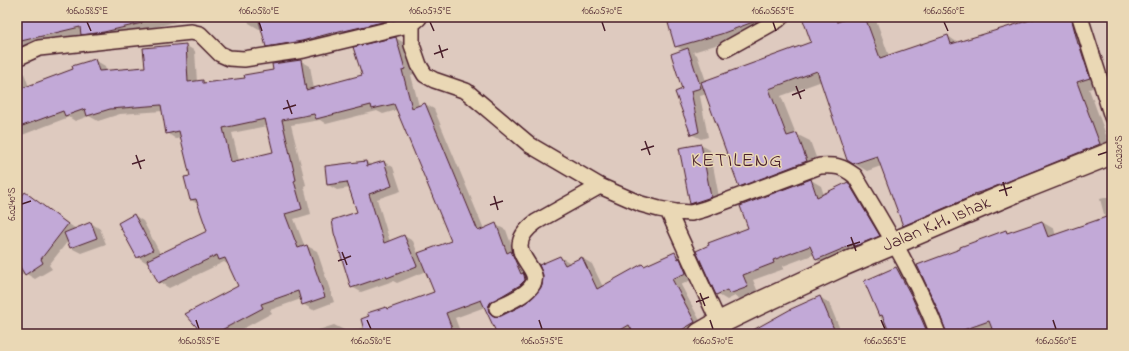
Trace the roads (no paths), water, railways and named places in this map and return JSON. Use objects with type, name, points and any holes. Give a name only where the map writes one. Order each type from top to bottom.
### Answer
[{"type":"street","points":[[726,49],[781,17]]},
{"type":"street","points":[[1080,17],[1112,117]]},
{"type":"street","points":[[17,58],[39,48],[191,32],[200,34],[220,54],[229,58],[244,59],[304,50],[416,21],[412,45],[419,65],[425,75],[466,92],[530,145],[600,186],[641,204],[668,211],[691,213],[705,210],[820,166],[841,166],[855,176],[894,243],[922,298],[938,334]]},
{"type":"street","name":"Jalan K.H. Ishak","points":[[700,334],[719,323],[799,285],[894,243],[1021,189],[1112,153]]},
{"type":"street","points":[[497,308],[527,291],[534,282],[534,276],[522,254],[519,245],[526,229],[600,186]]},
{"type":"street","points":[[668,211],[719,323]]},
{"type":"district","name":"KETILENG","points":[[737,161]]}]
